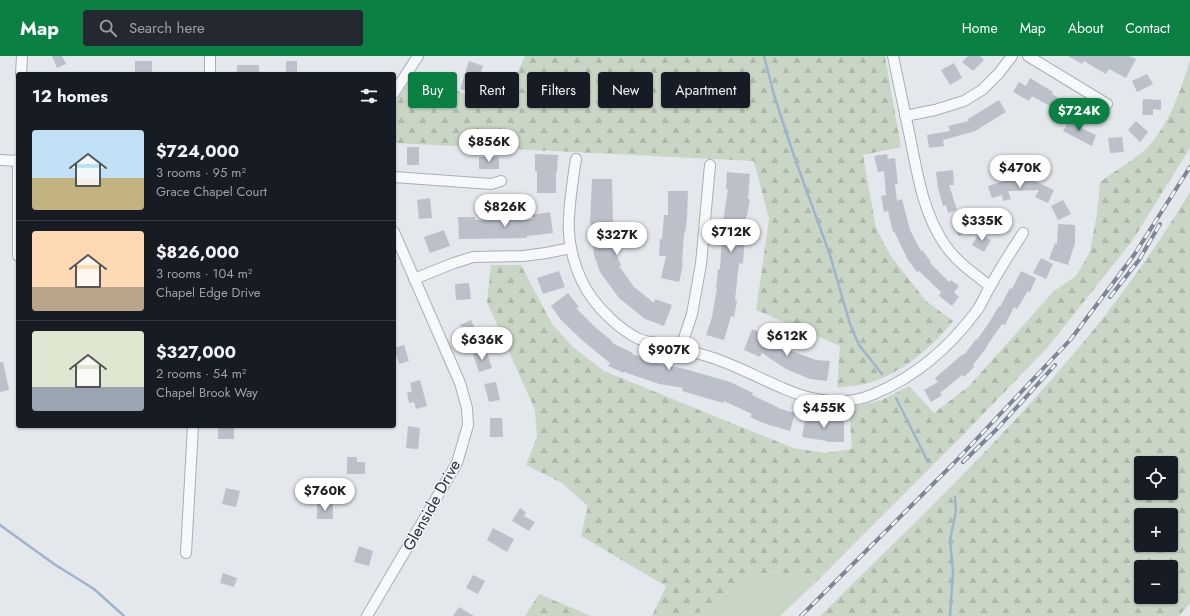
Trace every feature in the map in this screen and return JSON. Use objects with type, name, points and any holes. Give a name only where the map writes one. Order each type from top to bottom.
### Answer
[{"type":"street","points":[[22,56],[22,72]]},
{"type":"street","points":[[210,56],[210,72]]},
{"type":"street","points":[[893,56],[921,191],[936,232],[958,260],[990,286]]},
{"type":"street","points":[[905,116],[935,110],[964,101],[982,90],[1000,73],[1012,56]]},
{"type":"street","points":[[1028,56],[1107,104]]},
{"type":"street","points":[[396,89],[413,57]]},
{"type":"street","points":[[576,159],[568,218],[571,248],[582,280],[591,297],[604,312],[621,328],[638,338],[713,358],[739,368],[798,395],[816,400],[837,401],[873,395],[900,382],[928,363],[956,337],[979,308],[990,286],[1023,233]]},
{"type":"street","points":[[0,160],[16,160]]},
{"type":"street","points":[[680,350],[692,314],[701,264],[710,165]]},
{"type":"street","points":[[396,177],[491,184],[501,181]]},
{"type":"street","name":"Glenside Drive","points":[[367,616],[457,463],[468,425],[467,408],[460,383],[396,237]]},
{"type":"street","points":[[414,279],[473,257],[523,256],[571,248]]},
{"type":"street","points":[[186,553],[193,428]]},
{"type":"green space","points":[[525,56],[885,56],[901,147],[863,155],[876,228],[890,255],[926,301],[953,321],[925,350],[914,359],[890,374],[865,384],[837,388],[840,346],[756,310],[769,219],[754,161],[396,143],[396,101],[408,83],[408,108],[457,108],[457,91],[465,94],[465,108],[519,108],[518,72]]},
{"type":"green space","points":[[1190,60],[1190,148],[1132,241],[1048,347],[957,441],[815,583],[781,572],[751,575],[704,608],[696,616],[652,616],[666,586],[581,536],[588,506],[562,483],[526,465],[537,437],[535,410],[487,302],[491,265],[521,265],[552,324],[574,348],[604,371],[793,448],[826,453],[852,449],[849,408],[882,400],[909,386],[934,413],[969,386],[1054,291],[1076,276],[1090,252],[1097,213],[1100,182],[1140,154],[1153,141],[1173,108]]},
{"type":"green space","points":[[1190,192],[1190,603],[1179,616],[820,616],[945,493],[1035,398],[1115,303]]},
{"type":"green space","points":[[781,572],[815,583],[780,616],[696,616],[704,608],[751,575]]},
{"type":"green space","points":[[539,594],[591,616],[525,616]]},
{"type":"building","points":[[52,56],[62,56],[66,64],[57,68]]},
{"type":"building","points":[[968,56],[980,56],[984,60],[973,71],[962,62]]},
{"type":"building","points":[[1068,56],[1129,56],[1136,59],[1126,78],[1109,69],[1106,74],[1084,61],[1082,64]]},
{"type":"building","points":[[135,61],[152,61],[152,72],[135,72]]},
{"type":"building","points":[[286,61],[297,61],[297,72],[286,72]]},
{"type":"building","points":[[469,61],[483,66],[481,72],[465,72]]},
{"type":"building","points":[[954,63],[962,78],[950,85],[941,70]]},
{"type":"building","points":[[237,65],[259,65],[259,72],[237,72]]},
{"type":"building","points":[[465,73],[465,91],[460,89]]},
{"type":"building","points":[[1147,74],[1153,84],[1137,92],[1132,81]]},
{"type":"building","points":[[1030,78],[1053,92],[1052,94],[1073,107],[1068,116],[1032,96],[1029,101],[1013,92],[1019,82],[1026,86]]},
{"type":"building","points":[[1143,99],[1161,100],[1161,110],[1153,109],[1153,115],[1142,115]]},
{"type":"building","points":[[999,100],[1006,112],[975,131],[943,140],[944,146],[929,148],[927,135],[950,131],[948,126],[969,121],[968,119]]},
{"type":"building","points":[[1071,118],[1083,125],[1081,128],[1096,135],[1092,146],[1063,131]]},
{"type":"building","points":[[1136,121],[1148,132],[1140,142],[1128,130]]},
{"type":"building","points":[[1122,137],[1124,152],[1110,153],[1108,138]]},
{"type":"building","points":[[407,147],[419,147],[419,165],[407,165]]},
{"type":"building","points":[[535,154],[558,155],[556,193],[537,193]]},
{"type":"building","points":[[887,154],[888,159],[895,158],[898,184],[895,184],[897,201],[902,199],[910,230],[921,251],[922,250],[931,262],[930,263],[949,282],[951,280],[959,286],[954,292],[959,297],[952,306],[939,296],[941,292],[919,271],[917,272],[908,260],[894,231],[893,232],[888,211],[884,212],[881,196],[886,195],[884,171],[878,172],[874,156]]},
{"type":"building","points":[[479,157],[499,157],[499,169],[479,169]]},
{"type":"building","points":[[953,170],[954,185],[949,185],[957,210],[948,213],[946,205],[943,206],[938,188],[936,172]]},
{"type":"building","points":[[727,172],[750,174],[748,199],[750,199],[746,216],[743,264],[739,263],[735,300],[737,301],[734,317],[731,316],[724,340],[706,335],[712,317],[717,288],[718,269],[720,269],[723,221],[728,189],[726,189]]},
{"type":"building","points":[[1032,178],[1032,180],[1054,190],[1048,203],[1035,197],[1039,190],[1008,191],[1011,199],[1003,201],[1002,195],[992,198],[988,186],[1011,179]]},
{"type":"building","points":[[592,179],[612,179],[613,227],[615,244],[613,244],[621,266],[619,266],[634,287],[654,303],[655,299],[672,305],[664,326],[645,319],[619,298],[600,272],[594,255],[590,221]]},
{"type":"building","points":[[668,191],[688,191],[683,265],[679,282],[661,278],[666,256],[659,256],[660,239],[662,239],[664,215],[668,215]]},
{"type":"building","points":[[430,198],[432,218],[419,219],[417,200]]},
{"type":"building","points":[[1063,200],[1071,214],[1058,220],[1051,206]]},
{"type":"building","points":[[967,211],[976,226],[959,236],[955,229],[961,225],[956,218]]},
{"type":"building","points":[[550,212],[553,233],[527,236],[527,238],[459,239],[458,217],[475,217],[475,220],[533,219],[532,215]]},
{"type":"building","points":[[1058,224],[1075,225],[1075,243],[1068,265],[1049,259],[1055,243],[1057,244]]},
{"type":"building","points":[[444,230],[450,246],[430,253],[424,237]]},
{"type":"building","points":[[979,233],[991,240],[984,252],[972,245]]},
{"type":"building","points":[[1041,258],[1053,264],[1046,279],[1033,273]]},
{"type":"building","points":[[559,271],[565,287],[543,294],[537,278]]},
{"type":"building","points":[[1021,271],[1036,278],[1030,292],[1028,291],[1017,309],[1014,307],[1005,325],[1002,324],[973,365],[974,367],[964,377],[962,375],[940,393],[942,395],[931,402],[924,390],[938,382],[935,378],[963,354],[964,355],[976,339],[977,340],[999,306],[1000,307],[1010,288],[1012,289]]},
{"type":"building","points":[[469,283],[471,299],[456,300],[455,284]]},
{"type":"building","points":[[568,293],[579,307],[576,308],[613,342],[612,343],[633,353],[632,354],[656,363],[685,369],[730,382],[781,409],[795,413],[790,431],[766,424],[750,417],[752,414],[724,401],[723,403],[682,391],[683,388],[659,384],[624,373],[608,366],[610,363],[583,341],[561,320],[551,306]]},
{"type":"building","points":[[471,320],[479,337],[468,342],[460,325]]},
{"type":"building","points":[[752,329],[790,347],[789,350],[816,360],[830,361],[827,381],[810,379],[786,369],[762,353],[760,357],[744,350]]},
{"type":"building","points":[[404,345],[409,361],[399,364],[396,354],[396,347]]},
{"type":"building","points":[[486,350],[492,368],[479,372],[473,354]]},
{"type":"building","points":[[0,362],[3,362],[9,390],[0,392]]},
{"type":"building","points":[[420,380],[427,406],[416,409],[414,402],[409,403],[407,393],[412,391],[410,383]]},
{"type":"building","points":[[496,382],[500,400],[489,402],[484,384]]},
{"type":"building","points":[[806,414],[828,419],[844,419],[844,442],[827,442],[802,437]]},
{"type":"building","points":[[490,418],[502,418],[503,437],[490,437]]},
{"type":"building","points":[[408,426],[420,428],[418,449],[406,448]]},
{"type":"building","points":[[218,428],[234,428],[234,439],[218,439]]},
{"type":"building","points":[[347,457],[357,457],[357,462],[365,462],[365,474],[347,474]]},
{"type":"building","points":[[226,488],[240,491],[236,507],[222,504]]},
{"type":"building","points":[[317,504],[333,504],[333,519],[317,519]]},
{"type":"building","points":[[520,508],[526,512],[524,516],[535,522],[529,531],[512,521]]},
{"type":"building","points":[[493,528],[514,539],[507,552],[487,540]]},
{"type":"building","points":[[359,546],[373,551],[369,566],[354,562]]},
{"type":"building","points":[[223,573],[237,578],[234,587],[220,583]]},
{"type":"building","points":[[473,575],[485,581],[478,594],[466,588]]},
{"type":"building","points":[[459,607],[474,616],[453,616]]},
{"type":"waterway","points":[[764,56],[774,95],[794,156],[830,255],[850,324],[859,345],[882,374]]},
{"type":"waterway","points":[[896,398],[928,462]]},
{"type":"waterway","points":[[950,616],[953,572],[950,540],[956,511],[955,497]]},
{"type":"waterway","points":[[0,525],[54,564],[94,589],[124,616]]},
{"type":"railway","points":[[801,616],[954,463],[1071,339],[1134,255],[1190,167]]},
{"type":"railway","points":[[1110,297],[1139,260],[1160,224]]},
{"type":"railway","points":[[963,462],[997,429],[1055,365]]}]
